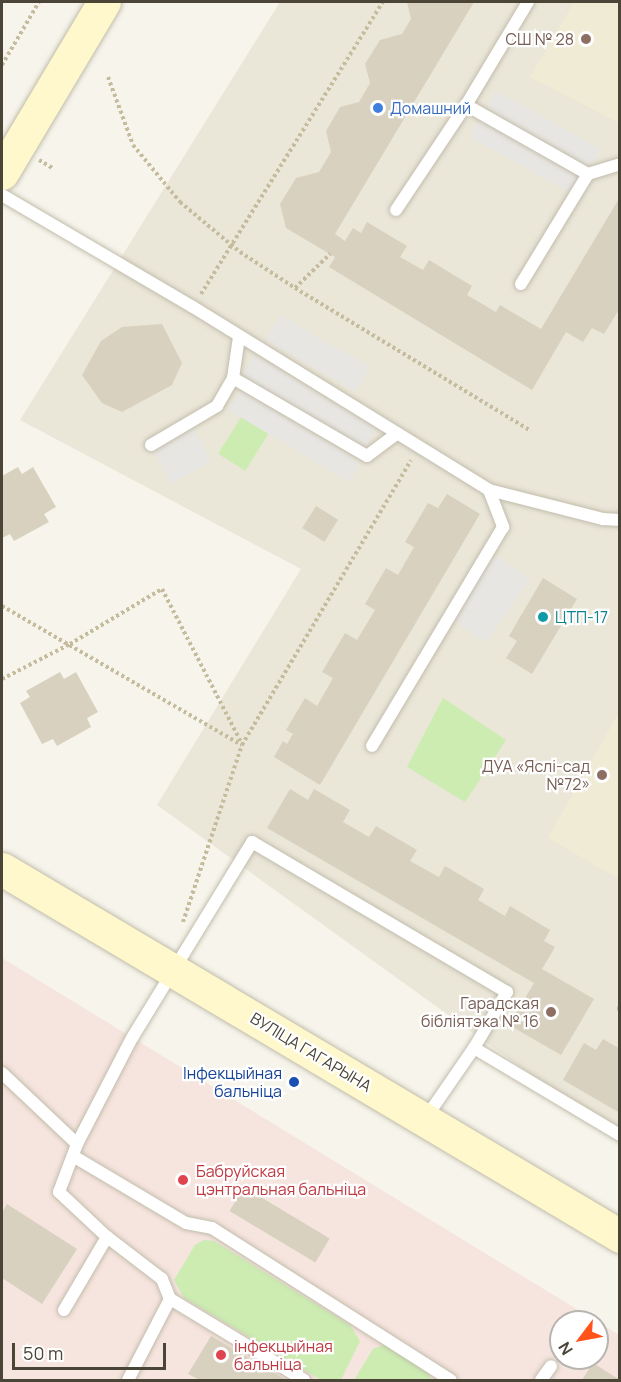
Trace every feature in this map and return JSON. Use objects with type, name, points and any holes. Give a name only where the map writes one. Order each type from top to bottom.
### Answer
[{"type":"main road","points":[[2,173],[104,2]]},
{"type":"main road","name":"ВУЛІЦА ГАГАРЫНА","points":[[2,869],[620,1236]]},
{"type":"lane","points":[[396,210],[466,105],[528,2]]},
{"type":"lane","points":[[466,105],[588,174]]},
{"type":"lane","points":[[521,284],[588,174],[620,164]]},
{"type":"lane","points":[[2,195],[193,308],[489,490],[603,519],[620,520]]},
{"type":"lane","points":[[151,445],[217,406],[232,378],[239,337]]},
{"type":"lane","points":[[232,378],[367,456],[397,433]]},
{"type":"lane","points":[[372,746],[503,527],[489,490]]},
{"type":"lane","points":[[304,1380],[170,1299],[162,1279],[107,1237],[59,1192],[75,1150],[132,1038],[252,842],[507,992],[474,1048],[424,1120]]},
{"type":"lane","points":[[474,1048],[620,1135]]},
{"type":"lane","points":[[2,1072],[75,1150],[186,1223],[212,1228],[451,1380]]},
{"type":"lane","points":[[64,1310],[107,1237]]},
{"type":"lane","points":[[128,1380],[170,1299]]},
{"type":"path","points":[[2,65],[39,2]]},
{"type":"path","points":[[193,308],[383,2]]},
{"type":"path","points":[[108,76],[133,145],[180,202],[231,244],[295,288],[531,431]]},
{"type":"path","points":[[295,288],[330,254]]},
{"type":"path","points":[[180,929],[242,745],[419,447]]},
{"type":"path","points":[[2,679],[70,644],[162,590],[242,745]]},
{"type":"path","points":[[2,606],[242,745]]},
{"type":"shaded area","points":[[280,2],[619,2],[619,1138],[157,805],[301,569],[20,420]]},
{"type":"shaded area","name":"СШ № 28","points":[[574,2],[619,2],[619,123],[530,77]]},
{"type":"shaded area","points":[[496,91],[600,149],[574,195],[470,137]]},
{"type":"shaded area","points":[[280,315],[370,367],[356,392],[266,340]]},
{"type":"shaded area","points":[[255,355],[377,428],[364,450],[242,376]]},
{"type":"shaded area","points":[[240,390],[361,463],[349,482],[228,410]]},
{"type":"shaded area","points":[[191,423],[212,462],[171,483],[150,445]]},
{"type":"shaded area","points":[[489,551],[530,580],[486,643],[445,614]]},
{"type":"shaded area","name":"ДУА «Яслі-сад №72»","points":[[619,712],[619,879],[548,838]]},
{"type":"shaded area","name":"Бабруйская цэнтральная бальніца","points":[[2,958],[578,1310],[549,1310],[549,1370],[609,1370],[609,1329],[619,1335],[619,1380],[2,1380]]},
{"type":"green space","points":[[243,414],[270,431],[245,471],[218,454]]},
{"type":"green space","points":[[443,698],[506,740],[465,802],[407,767]]},
{"type":"green space","points":[[204,1240],[214,1241],[350,1325],[360,1341],[341,1380],[321,1380],[184,1298],[174,1280],[195,1245]]},
{"type":"green space","points":[[386,1344],[426,1367],[431,1380],[354,1380],[373,1349]]},
{"type":"building","points":[[407,2],[474,2],[335,234],[345,241],[353,228],[361,233],[367,222],[407,246],[400,257],[423,270],[429,260],[472,286],[467,295],[496,312],[500,305],[541,329],[620,197],[620,308],[604,334],[592,328],[583,342],[566,332],[532,390],[329,267],[335,257],[286,228],[280,204],[296,178],[319,172],[331,152],[326,131],[340,107],[359,102],[370,83],[365,64],[380,40],[402,34],[411,19]]},
{"type":"building","points":[[162,324],[182,363],[172,385],[122,412],[102,403],[82,375],[101,341],[122,327]]},
{"type":"building","points":[[18,467],[22,474],[33,467],[56,507],[44,514],[49,522],[14,541],[10,534],[2,538],[2,476]]},
{"type":"building","points":[[447,494],[480,514],[320,785],[274,757],[283,741],[287,744],[293,734],[286,730],[305,698],[317,706],[333,678],[322,672],[345,633],[357,640],[375,610],[365,604],[386,568],[398,575],[414,547],[405,542],[428,503],[438,508]]},
{"type":"building","points":[[316,506],[338,520],[324,542],[302,528]]},
{"type":"building","name":"ЦТП-17","points":[[543,578],[577,599],[532,674],[506,658],[517,641],[509,636]]},
{"type":"building","points":[[60,672],[64,679],[76,672],[98,712],[87,718],[91,727],[57,746],[53,739],[42,744],[20,703],[30,697],[26,691]]},
{"type":"building","points":[[290,789],[308,800],[314,789],[350,810],[343,822],[369,837],[376,826],[417,850],[410,861],[439,877],[445,866],[484,889],[478,900],[505,916],[510,906],[550,930],[544,941],[555,947],[542,969],[594,999],[561,1055],[509,1025],[534,983],[267,828]]},
{"type":"building","points":[[603,1039],[620,1049],[620,1113],[563,1080],[584,1043],[596,1050]]},
{"type":"building","points":[[244,1187],[330,1239],[315,1263],[230,1211]]},
{"type":"building","points":[[7,1204],[77,1249],[42,1304],[2,1278],[2,1213]]},
{"type":"building","name":"інфекцыйная бальніца","points":[[211,1336],[286,1380],[200,1380],[188,1374]]},
{"type":"building","points":[[588,1370],[604,1370],[620,1380],[582,1380]]},
{"type":"place","name":"СШ № 28","points":[[586,39]]},
{"type":"place","name":"Домашний","points":[[378,108]]},
{"type":"place","name":"ЦТП-17","points":[[543,617]]},
{"type":"place","name":"ДУА «Яслі-сад №72»","points":[[602,775]]},
{"type":"place","name":"Гарадская бібліятэка № 16","points":[[551,1012]]},
{"type":"place","name":"Інфекцыйная бальніца","points":[[294,1082]]},
{"type":"place","name":"Бабруйская цэнтральная бальніца","points":[[183,1180]]},
{"type":"place","name":"інфекцыйная бальніца","points":[[221,1355]]}]
